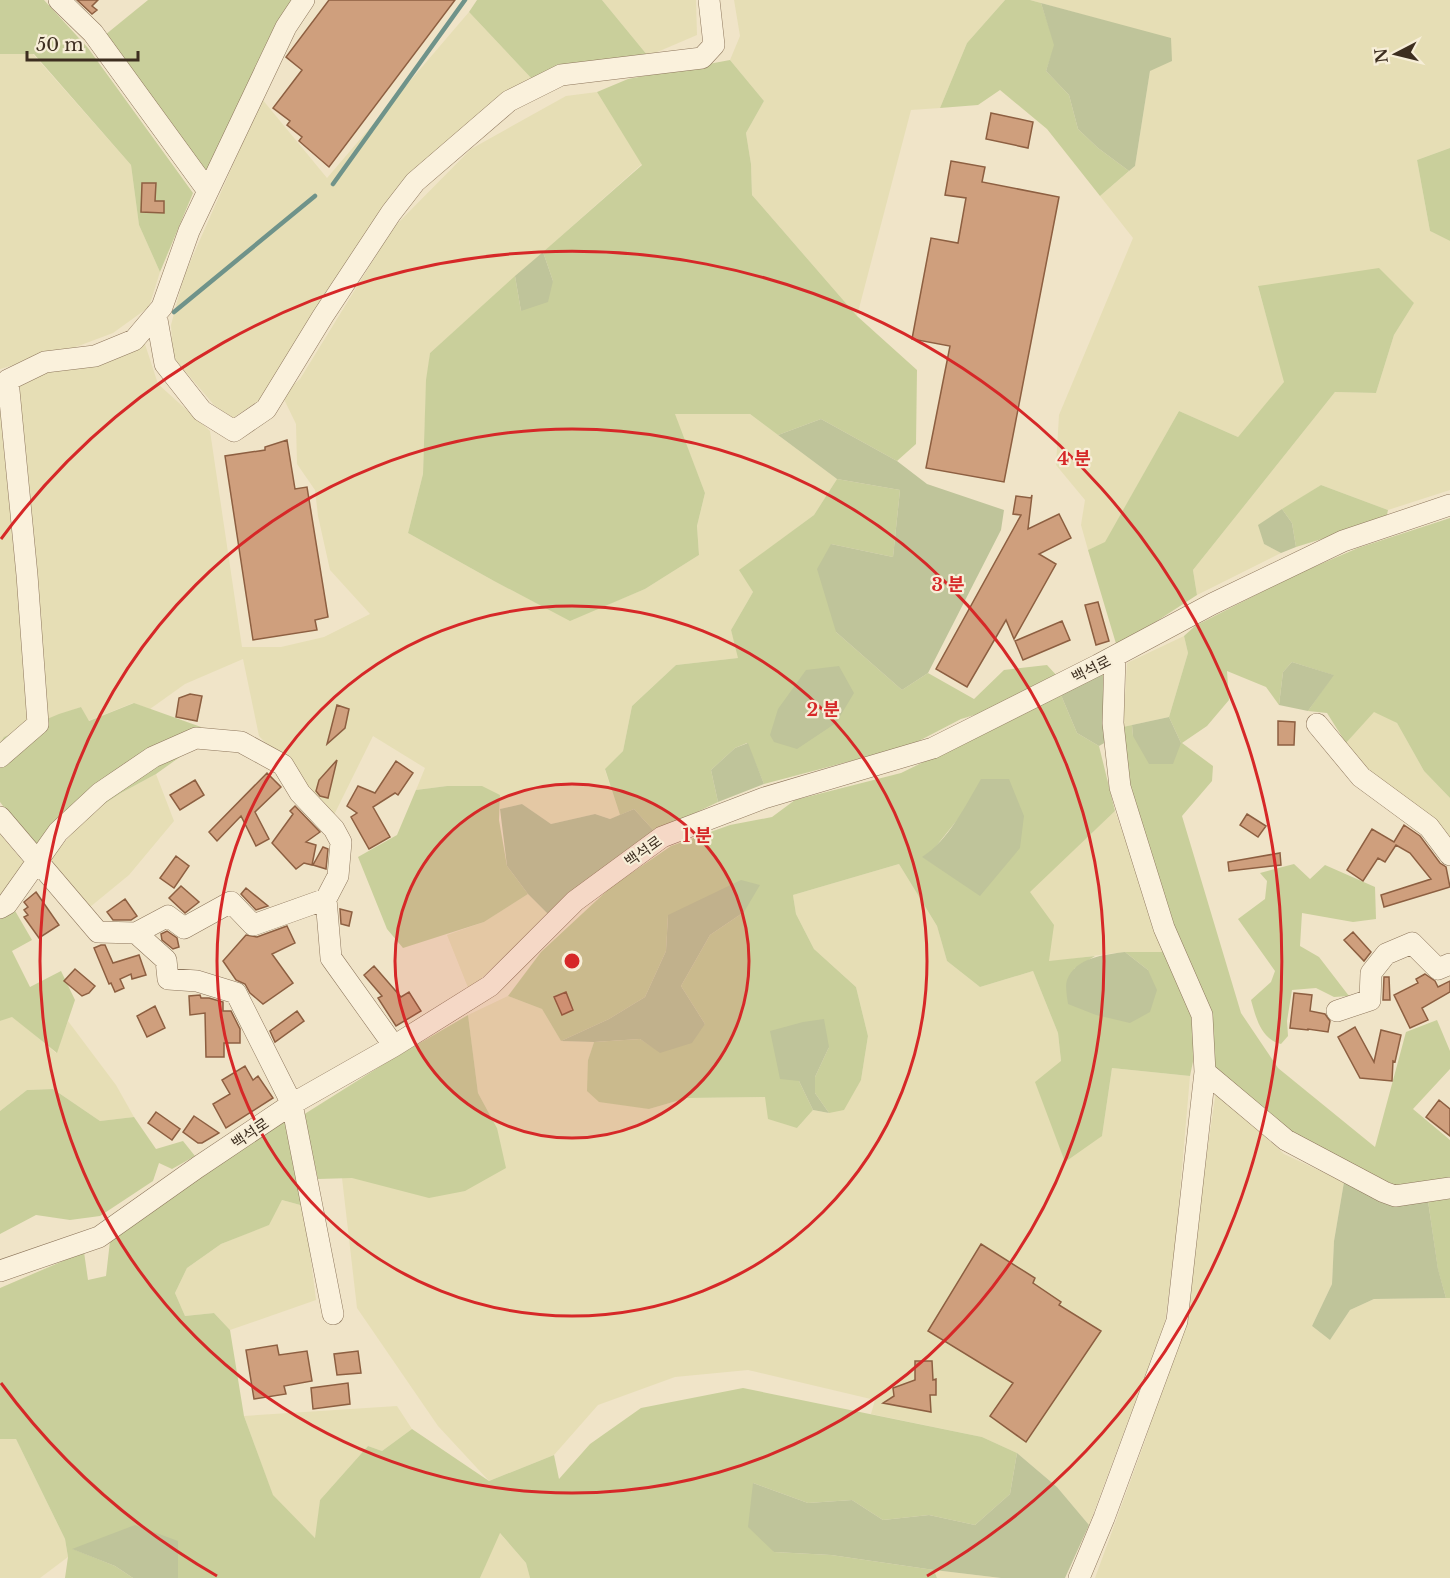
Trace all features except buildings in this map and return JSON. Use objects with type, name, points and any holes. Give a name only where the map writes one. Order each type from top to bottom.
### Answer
[{"type":"street","points":[[59,0],[93,33],[208,191]]},
{"type":"street","points":[[0,756],[38,724],[27,574],[8,380],[45,362],[95,356],[134,340],[162,307],[189,231],[286,27],[304,0]]},
{"type":"street","points":[[156,314],[165,364],[202,411],[234,431],[266,409],[323,316],[391,213],[415,182],[509,101],[561,75],[702,58],[714,45],[709,0]]},
{"type":"street","name":"백석로","points":[[0,1271],[99,1237],[292,1104],[394,1046],[490,986],[575,901],[662,837],[764,798],[933,748],[1115,657],[1212,604],[1343,541],[1450,505]]},
{"type":"street","points":[[1079,1578],[1178,1321],[1205,1072],[1202,1015],[1164,928],[1120,787],[1113,723],[1115,657]]},
{"type":"street","points":[[1317,724],[1361,777],[1429,827],[1450,855]]},
{"type":"street","points":[[0,908],[7,904],[58,832],[100,793],[153,757],[196,738],[241,742],[283,765],[300,793],[334,829],[341,842],[338,876],[326,899],[331,958],[394,1046]]},
{"type":"street","points":[[0,817],[98,932],[136,933],[168,916],[184,928],[231,902],[253,925],[326,899]]},
{"type":"street","points":[[136,933],[166,960],[168,979],[197,981],[236,993],[292,1104],[333,1314]]},
{"type":"street","points":[[1337,1011],[1370,1000],[1371,973],[1386,954],[1412,943],[1438,969],[1450,964]]},
{"type":"street","points":[[1205,1072],[1286,1140],[1384,1192],[1395,1196],[1450,1188]]},
{"type":"shaded area","points":[[602,0],[696,0],[697,35],[648,56]]},
{"type":"shaded area","points":[[734,0],[1005,0],[967,43],[940,108],[911,110],[857,316],[752,195],[751,164],[746,133],[764,101],[730,60],[740,36]]},
{"type":"shaded area","points":[[1030,0],[1450,0],[1450,148],[1417,160],[1430,231],[1450,241],[1450,490],[1388,510],[1321,485],[1259,525],[1264,544],[1281,553],[1197,595],[1193,570],[1335,392],[1376,393],[1394,335],[1414,303],[1258,287],[1285,382],[1238,437],[1179,411],[1105,543],[1088,550],[1081,525],[1085,500],[1056,465],[1059,415],[1133,238],[1100,196],[1135,166],[1150,71],[1171,39]]},
{"type":"shaded area","points":[[469,12],[532,79],[357,247],[261,399],[233,418],[214,405],[173,357],[171,325],[184,276],[262,99],[327,178]]},
{"type":"shaded area","points":[[0,54],[33,54],[131,165],[139,225],[160,272],[149,307],[113,333],[73,348],[0,369]]},
{"type":"shaded area","points":[[597,92],[642,164],[430,353],[423,474],[408,533],[570,620],[645,589],[699,555],[697,526],[705,493],[674,414],[750,414],[837,479],[814,515],[740,570],[753,592],[731,630],[739,658],[676,665],[632,706],[623,751],[605,770],[620,815],[610,819],[595,814],[551,824],[522,804],[500,809],[500,795],[447,786],[416,790],[425,768],[373,736],[334,815],[259,736],[243,659],[185,684],[150,709],[133,703],[88,721],[81,707],[45,720],[16,384],[143,338],[158,384],[210,431],[242,647],[281,647],[324,637],[370,614],[330,570],[318,516],[315,490],[297,464],[296,424],[282,395],[300,379],[393,228],[471,149],[566,96]]},
{"type":"shaded area","points":[[0,391],[33,724],[0,743]]},
{"type":"shaded area","points":[[1184,636],[1188,653],[1169,717],[1123,727],[1127,663]]},
{"type":"shaded area","points":[[1374,711],[1397,723],[1424,771],[1450,798],[1450,844],[1433,817],[1372,779],[1346,743]]},
{"type":"shaded area","points":[[156,774],[174,821],[129,875],[90,907],[50,859],[88,815],[121,793]]},
{"type":"shaded area","points":[[1115,811],[1162,941],[1163,952],[1115,953],[1049,962],[1029,892]]},
{"type":"shaded area","points":[[0,834],[26,865],[0,902]]},
{"type":"shaded area","points":[[899,864],[937,926],[947,961],[980,987],[1033,971],[1058,1033],[1061,1062],[1102,1136],[1112,1068],[1190,1076],[1176,1237],[1165,1323],[1089,1525],[1057,1487],[1017,1453],[982,1437],[871,1414],[875,1400],[748,1370],[675,1377],[598,1405],[554,1455],[489,1481],[438,1426],[357,1308],[342,1178],[352,1178],[497,1128],[478,1093],[468,1015],[508,996],[542,1009],[561,1041],[594,1042],[588,1060],[649,1109],[687,1098],[765,1097],[797,1128],[813,1110],[829,1113],[861,1080],[868,1036],[856,987],[814,949],[796,914],[793,895]]},
{"type":"shaded area","points":[[528,894],[549,915],[469,990],[447,935],[484,922]]},
{"type":"shaded area","points":[[12,1016],[56,1053],[68,1021],[116,1085],[134,1117],[100,1121],[53,1089],[27,1090],[0,1111],[0,1021]]},
{"type":"shaded area","points":[[1216,1091],[1284,1154],[1344,1182],[1334,1241],[1332,1284],[1312,1326],[1330,1340],[1350,1310],[1374,1299],[1450,1298],[1450,1578],[1095,1578],[1145,1441],[1191,1297],[1192,1254]]},
{"type":"shaded area","points":[[282,1200],[304,1206],[316,1300],[230,1330],[214,1313],[185,1316],[175,1293],[187,1268],[221,1244],[268,1225]]},
{"type":"shaded area","points":[[397,1406],[412,1429],[382,1451],[368,1446],[320,1500],[316,1539],[273,1496],[244,1416]]},
{"type":"shaded area","points":[[0,1439],[16,1439],[65,1539],[68,1557],[40,1578],[0,1578]]},
{"type":"shaded area","points":[[499,1532],[526,1563],[530,1578],[480,1578]]},
{"type":"shaded area","points":[[934,1570],[1001,1578],[937,1578]]},
{"type":"green space","points":[[0,0],[44,0],[88,48],[193,193],[160,272],[139,225],[131,165],[34,54],[0,54]]},
{"type":"green space","points":[[148,0],[297,0],[207,173],[105,35]]},
{"type":"green space","points":[[477,0],[602,0],[648,56],[532,79],[469,12]]},
{"type":"green space","points":[[1005,0],[1030,0],[1041,3],[1055,45],[1046,71],[1069,95],[1078,129],[1098,148],[1129,171],[1100,196],[1047,129],[1000,90],[978,105],[940,108],[967,43]]},
{"type":"green space","points":[[1041,3],[1171,38],[1172,61],[1150,71],[1135,166],[1129,171],[1098,148],[1078,129],[1069,95],[1046,71],[1054,45]]},
{"type":"green space","points":[[730,60],[764,101],[746,133],[751,164],[752,195],[857,316],[917,370],[916,444],[897,461],[821,419],[778,435],[750,414],[675,414],[705,493],[697,526],[699,555],[645,589],[570,621],[408,533],[423,474],[426,380],[430,353],[515,276],[521,311],[553,281],[543,252],[642,165],[597,92],[628,79]]},
{"type":"green space","points":[[1450,148],[1450,241],[1430,231],[1417,160]]},
{"type":"green space","points":[[543,252],[553,281],[548,302],[521,311],[515,276]]},
{"type":"green space","points":[[1379,268],[1414,303],[1394,335],[1376,393],[1335,392],[1193,570],[1197,595],[1117,647],[1088,550],[1105,542],[1179,411],[1238,437],[1284,382],[1258,286]]},
{"type":"green space","points":[[821,419],[897,461],[927,484],[1004,510],[1001,530],[928,673],[902,690],[836,632],[817,569],[831,544],[893,557],[900,490],[837,479],[778,435]]},
{"type":"green space","points":[[837,479],[900,490],[893,557],[831,544],[836,632],[902,690],[928,673],[974,699],[1004,670],[1047,665],[1058,677],[991,710],[961,719],[911,745],[764,784],[747,743],[735,748],[711,770],[718,802],[655,832],[634,809],[620,815],[605,769],[623,751],[632,706],[676,665],[738,658],[731,630],[753,592],[739,570],[814,515]]},
{"type":"green space","points":[[1321,485],[1388,510],[1386,519],[1296,547],[1292,523],[1282,509]]},
{"type":"green space","points":[[1282,509],[1292,523],[1296,547],[1281,553],[1264,544],[1258,525]]},
{"type":"green space","points":[[1450,518],[1450,798],[1424,771],[1397,723],[1374,712],[1346,743],[1327,713],[1308,711],[1333,675],[1292,662],[1283,672],[1279,705],[1266,687],[1227,671],[1229,700],[1207,726],[1182,743],[1213,766],[1212,781],[1182,816],[1241,1013],[1278,1068],[1375,1147],[1406,1032],[1437,1020],[1450,1051],[1450,1069],[1413,1109],[1450,1140],[1450,1181],[1392,1190],[1300,1143],[1210,1068],[1133,809],[1123,727],[1132,725],[1133,736],[1181,743],[1169,717],[1188,653],[1184,636],[1195,626],[1295,575],[1358,548]]},
{"type":"green space","points":[[1292,662],[1334,675],[1308,711],[1279,705],[1283,672]]},
{"type":"green space","points":[[839,666],[854,693],[836,723],[797,749],[774,742],[770,735],[778,709],[806,670]]},
{"type":"green space","points":[[1103,674],[1106,742],[1099,746],[1077,733],[1061,695]]},
{"type":"green space","points":[[1061,695],[1077,733],[1099,746],[1115,811],[1030,892],[1054,925],[1049,961],[1095,956],[1074,969],[1148,970],[1125,952],[1163,952],[1193,1016],[1196,1047],[1190,1076],[1112,1068],[1102,1136],[1065,1162],[1035,1082],[1061,1061],[1058,1033],[1033,971],[980,987],[947,961],[937,926],[899,864],[793,895],[796,914],[814,949],[856,987],[868,1036],[861,1080],[844,1110],[829,1113],[815,1093],[815,1077],[829,1047],[799,1081],[813,1110],[797,1128],[768,1119],[765,1097],[687,1098],[649,1109],[599,1102],[587,1091],[588,1060],[594,1042],[640,1039],[660,1052],[705,1024],[681,986],[710,935],[744,912],[668,915],[666,951],[645,997],[609,1019],[561,1041],[542,1009],[508,996],[541,952],[611,887],[671,846],[730,825],[772,817],[795,800],[901,773]],"holes":[[[958,819],[981,895],[923,857],[933,850]]]},
{"type":"green space","points":[[134,703],[201,727],[191,749],[156,774],[121,793],[36,849],[0,802],[0,743],[4,737],[81,707],[89,721]]},
{"type":"green space","points":[[1169,717],[1181,743],[1173,764],[1149,764],[1133,736],[1132,725]]},
{"type":"green space","points":[[748,743],[764,784],[718,802],[711,770],[735,748]]},
{"type":"green space","points":[[981,779],[1009,779],[1024,816],[1020,848],[980,896],[922,857],[932,850],[948,832]]},
{"type":"green space","points":[[447,786],[482,786],[500,795],[499,820],[507,866],[528,894],[484,922],[403,948],[387,929],[358,857],[397,835],[416,790]]},
{"type":"green space","points":[[522,804],[551,824],[595,814],[610,819],[634,809],[655,832],[549,915],[528,894],[507,866],[500,809]]},
{"type":"green space","points":[[1294,864],[1310,879],[1325,865],[1375,887],[1376,919],[1353,922],[1302,913],[1300,946],[1319,957],[1349,996],[1334,997],[1316,988],[1292,990],[1287,1021],[1288,1036],[1281,1044],[1264,1033],[1257,1021],[1251,1000],[1271,982],[1275,971],[1238,919],[1265,899],[1267,881],[1260,873]]},
{"type":"green space","points":[[741,880],[760,885],[744,912],[710,935],[681,986],[705,1024],[692,1043],[660,1053],[640,1039],[594,1042],[561,1041],[609,1019],[645,997],[666,951],[668,915]]},
{"type":"green space","points":[[14,909],[32,940],[12,951],[30,987],[61,971],[75,1000],[57,1053],[12,1017],[0,1021],[0,916]]},
{"type":"green space","points":[[1125,952],[1148,970],[1157,990],[1150,1012],[1130,1023],[1096,1015],[1068,1004],[1067,980],[1077,966],[1108,954]]},
{"type":"green space","points":[[468,1015],[478,1093],[497,1128],[506,1168],[465,1191],[429,1198],[352,1178],[318,1179],[303,1115]]},
{"type":"green space","points":[[824,1019],[829,1047],[815,1077],[815,1093],[829,1113],[813,1110],[799,1081],[780,1079],[770,1031]]},
{"type":"green space","points":[[53,1089],[100,1121],[134,1117],[156,1149],[183,1141],[195,1156],[172,1169],[159,1163],[153,1181],[100,1216],[70,1220],[36,1215],[0,1234],[0,1111],[27,1090]]},
{"type":"green space","points":[[287,1119],[304,1206],[282,1200],[269,1225],[221,1244],[187,1268],[175,1293],[185,1316],[214,1313],[230,1330],[244,1416],[273,1495],[315,1538],[320,1500],[368,1446],[382,1451],[412,1429],[489,1481],[554,1455],[559,1479],[590,1444],[641,1408],[743,1388],[982,1437],[1017,1453],[1010,1494],[975,1525],[929,1515],[883,1520],[852,1500],[808,1503],[753,1483],[774,1552],[831,1555],[934,1570],[937,1578],[530,1578],[526,1563],[500,1533],[480,1578],[178,1578],[178,1541],[73,1549],[115,1566],[133,1578],[65,1578],[68,1557],[65,1539],[16,1439],[0,1439],[0,1288],[84,1252],[88,1280],[106,1276],[110,1241],[191,1182]]},
{"type":"green space","points":[[1344,1182],[1383,1203],[1428,1201],[1438,1269],[1446,1298],[1374,1299],[1350,1310],[1330,1340],[1312,1326],[1332,1284],[1334,1241]]},
{"type":"green space","points":[[1450,1199],[1450,1298],[1446,1298],[1438,1270],[1428,1201]]},
{"type":"green space","points":[[1017,1453],[1057,1487],[1089,1525],[1065,1578],[1001,1578],[831,1555],[774,1552],[748,1527],[753,1483],[808,1503],[852,1500],[883,1520],[929,1515],[975,1525],[1010,1494]]},
{"type":"green space","points":[[135,1525],[178,1541],[178,1578],[133,1578],[115,1566],[72,1549]]},
{"type":"waterway","points":[[333,184],[465,0]]},
{"type":"waterway","points":[[174,312],[315,196]]}]
